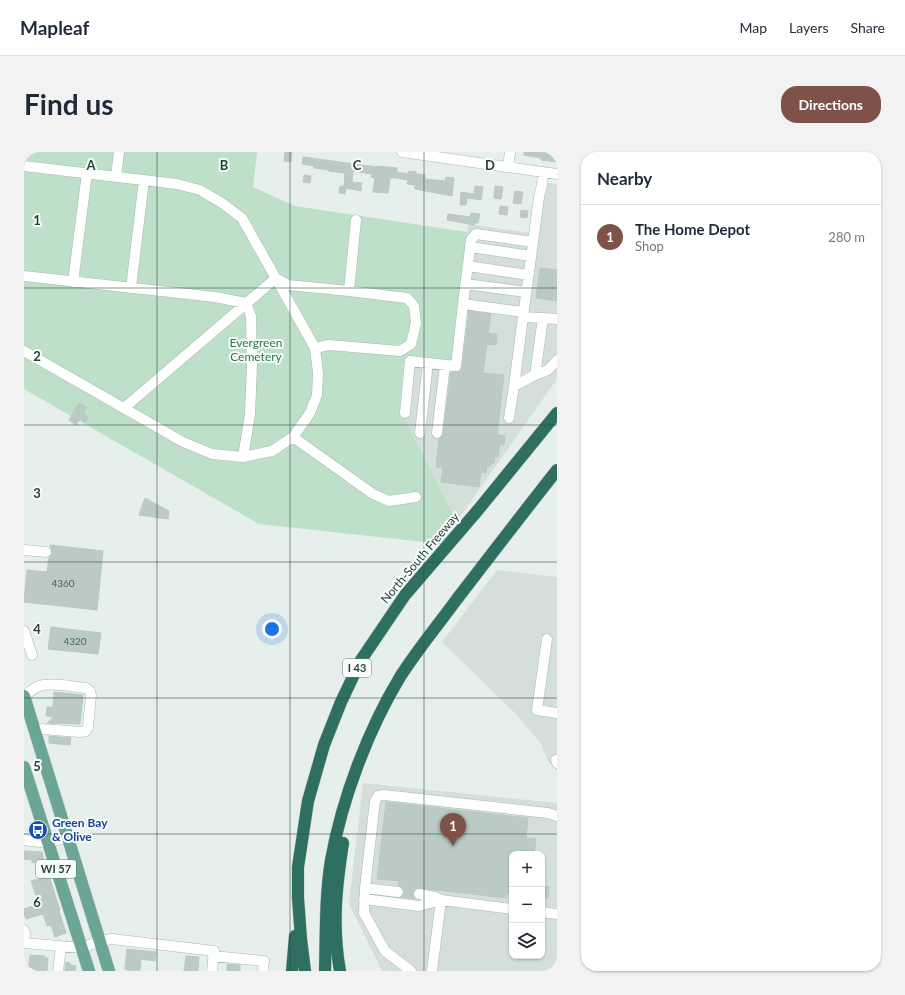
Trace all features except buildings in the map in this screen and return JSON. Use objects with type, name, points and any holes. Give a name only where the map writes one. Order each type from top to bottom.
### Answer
[{"type":"highway","name":"North-South Freeway","points":[[305,971],[298,898],[298,867],[308,801],[324,745],[361,660],[405,595],[478,510],[557,413]]},
{"type":"highway","points":[[325,971],[326,898],[331,859],[341,819],[366,744],[400,677],[510,529],[557,470]]},
{"type":"highway","points":[[340,971],[335,937],[335,909],[339,866],[353,782]]},
{"type":"highway","points":[[292,971],[298,898]]},
{"type":"main road","name":"WI 57","points":[[24,697],[109,971]]},
{"type":"main road","name":"WI 57","points":[[24,767],[89,971]]},
{"type":"street","points":[[116,177],[119,152]]},
{"type":"street","points":[[402,152],[557,174]]},
{"type":"street","points":[[508,167],[510,152]]},
{"type":"street","points":[[24,166],[177,184],[200,190],[222,203],[242,218],[315,348],[318,373],[317,395],[310,413],[293,437],[272,451],[243,458],[212,454],[183,442],[24,351]]},
{"type":"street","points":[[509,418],[543,172]]},
{"type":"street","points":[[73,282],[87,174]]},
{"type":"street","points":[[131,288],[144,180]]},
{"type":"street","points":[[349,291],[356,220]]},
{"type":"street","points":[[405,413],[410,362],[456,366],[472,238],[476,234],[533,242]]},
{"type":"street","points":[[470,247],[531,256]]},
{"type":"street","points":[[468,266],[528,275]]},
{"type":"street","points":[[24,276],[215,297],[246,303]]},
{"type":"street","points":[[276,278],[288,285],[407,298],[414,306],[416,323],[411,344],[400,351],[329,344],[315,348]]},
{"type":"street","points":[[124,408],[276,278]]},
{"type":"street","points":[[466,284],[526,292]]},
{"type":"street","points":[[243,458],[250,414],[252,365],[251,316],[246,303]]},
{"type":"street","points":[[463,304],[543,318],[557,319]]},
{"type":"street","points":[[535,375],[543,318]]},
{"type":"street","points":[[514,386],[548,370],[557,360]]},
{"type":"street","points":[[420,433],[428,363]]},
{"type":"street","points":[[437,434],[445,365]]},
{"type":"street","points":[[293,437],[373,494],[389,501],[416,497]]},
{"type":"street","points":[[24,550],[46,552]]},
{"type":"street","points":[[24,632],[32,655]]},
{"type":"street","points":[[547,639],[537,710],[557,713]]},
{"type":"street","points":[[24,697],[30,690],[48,684],[86,688],[90,691],[91,695],[88,727],[86,731],[42,730],[35,732]]},
{"type":"street","points":[[411,971],[385,951],[364,914],[365,888],[376,801],[378,796],[384,795],[548,813],[557,816]]},
{"type":"street","points":[[24,840],[48,843],[68,837]]},
{"type":"street","points":[[365,888],[398,892]]},
{"type":"street","points":[[418,894],[435,896],[441,900]]},
{"type":"street","points":[[364,899],[419,906],[441,900],[509,909]]},
{"type":"street","points":[[432,971],[441,900]]},
{"type":"street","points":[[545,912],[557,914]]},
{"type":"street","points":[[24,930],[24,943],[82,948],[100,941],[112,939],[264,961],[263,971]]},
{"type":"street","points":[[58,971],[61,947]]},
{"type":"street","points":[[212,971],[214,953]]},
{"type":"shaded area","points":[[548,183],[557,184],[557,308],[529,305],[543,193]]},
{"type":"shaded area","points":[[468,224],[532,233],[521,305],[557,308],[557,379],[457,521],[400,409],[405,356],[453,361]]},
{"type":"shaded area","points":[[497,570],[557,577],[557,771],[548,761],[541,744],[517,715],[442,642]]},
{"type":"shaded area","points":[[363,783],[557,803],[557,971],[382,971],[349,904]]},
{"type":"green space","name":"Evergreen Cemetery","points":[[24,152],[257,152],[253,187],[295,206],[467,232],[453,361],[405,356],[400,409],[457,521],[443,544],[259,524],[24,389]]},
{"type":"tunnel","points":[[398,892],[419,894]]},
{"type":"place","name":"Green Bay & Olive","points":[[38,830]]},
{"type":"place","name":"The Home Depot","points":[[453,846]]}]
